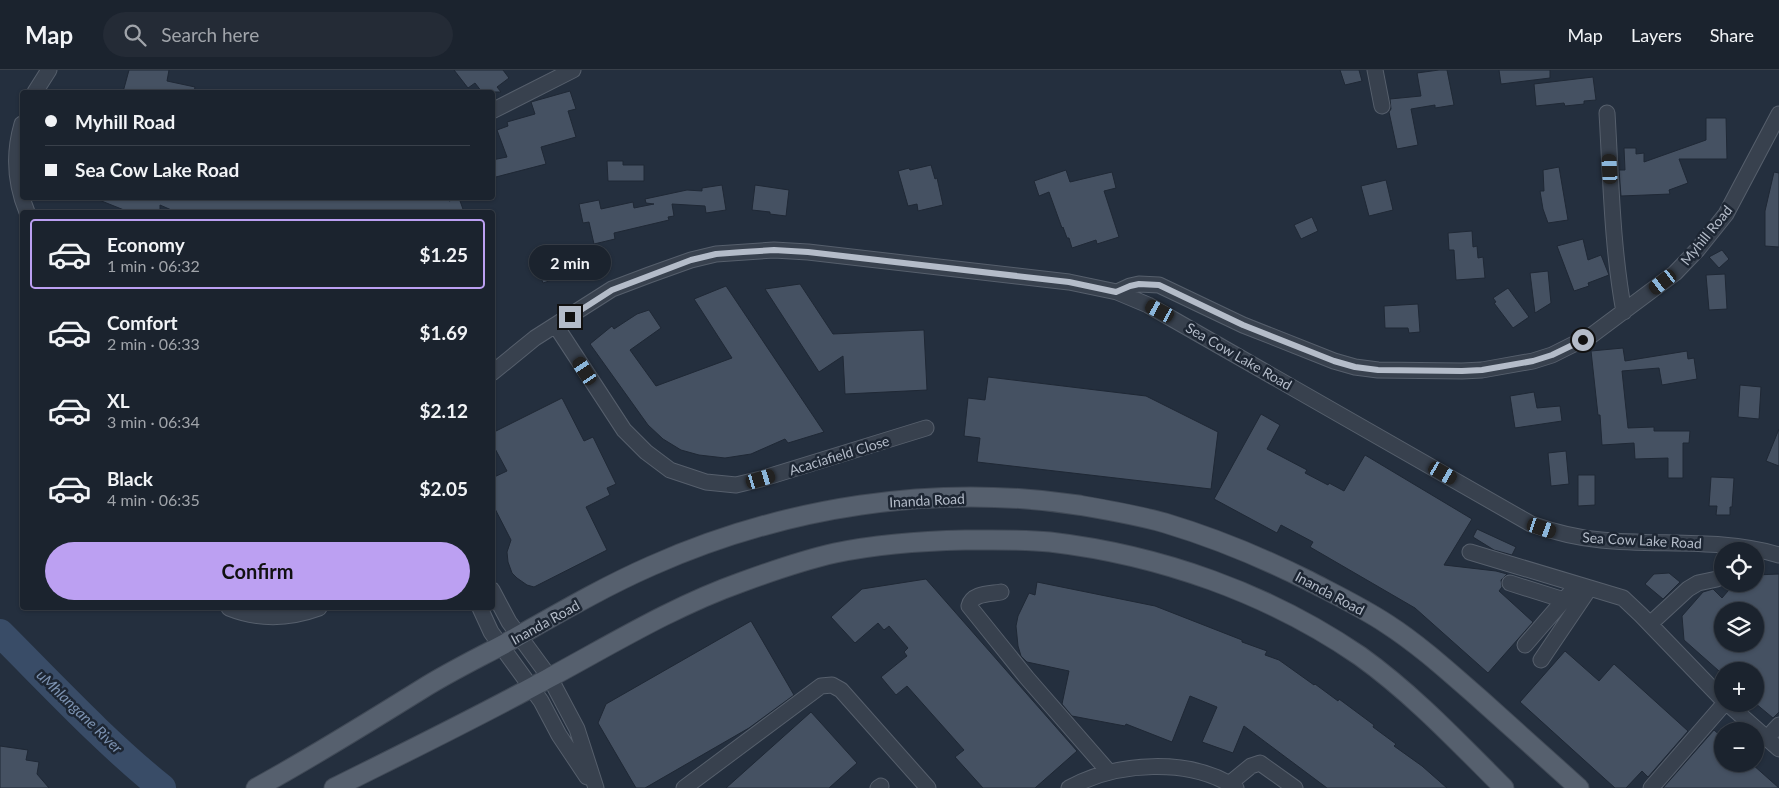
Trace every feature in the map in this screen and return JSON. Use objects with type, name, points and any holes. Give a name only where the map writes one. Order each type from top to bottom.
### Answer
[{"type":"main road","name":"Inanda Road","points":[[256,788],[426,686],[650,567],[746,530],[839,508],[937,497],[1050,501],[1109,510],[1163,522],[1272,563],[1339,596],[1388,624],[1431,656],[1579,788]]},
{"type":"main road","points":[[334,788],[450,731],[694,602],[740,582],[834,553],[893,543],[941,540],[1047,542],[1104,550],[1213,580],[1307,624],[1360,657],[1407,693],[1504,788]]},
{"type":"street","points":[[36,90],[49,70]]},
{"type":"street","points":[[495,110],[573,70]]},
{"type":"street","points":[[1375,70],[1382,106]]},
{"type":"street","points":[[1607,113],[1618,281],[1624,312]]},
{"type":"street","name":"Myhill Road","points":[[1116,292],[1139,284],[1159,285],[1243,325],[1334,361],[1355,367],[1378,370],[1462,371],[1490,369],[1533,361],[1552,355],[1586,338],[1675,273],[1698,249],[1726,214],[1779,114]]},
{"type":"street","points":[[20,134],[16,154],[17,176],[20,187]]},
{"type":"street","name":"Sea Cow Lake Road","points":[[495,371],[535,338],[612,290],[691,260],[716,254],[774,250],[808,252],[1069,282],[1116,292],[1148,305],[1531,524],[1561,533],[1602,540],[1746,547],[1779,555]]},
{"type":"street","name":"Acaciafield Close","points":[[556,326],[624,430],[646,452],[670,470],[706,482],[736,485],[761,479],[926,428]]},
{"type":"street","points":[[1470,552],[1623,598],[1646,619],[1714,691]]},
{"type":"street","points":[[1646,619],[1698,583],[1714,580]]},
{"type":"street","points":[[1510,583],[1564,600]]},
{"type":"street","points":[[1524,645],[1564,600],[1583,587]]},
{"type":"street","points":[[1541,660],[1583,587]]},
{"type":"street","points":[[1001,592],[976,597],[972,599],[969,606],[1027,678],[1110,772]]},
{"type":"street","points":[[495,596],[509,622],[550,678],[577,729],[595,788]]},
{"type":"street","points":[[234,610],[260,616],[280,617],[302,614],[313,610]]},
{"type":"street","points":[[481,610],[491,632],[541,701],[559,735],[595,788]]},
{"type":"street","points":[[684,788],[821,686],[832,685],[841,690],[928,788]]},
{"type":"street","points":[[1651,788],[1717,712]]},
{"type":"street","points":[[1737,712],[1779,749]]},
{"type":"street","points":[[1767,738],[1779,725]]},
{"type":"street","points":[[1074,787],[1110,772],[1132,767],[1160,766],[1210,776],[1232,786],[1251,766],[1260,764],[1295,788]]},
{"type":"building","points":[[129,70],[169,70],[167,81],[195,87],[194,90],[124,90]]},
{"type":"building","points":[[454,70],[503,70],[509,78],[497,87],[501,92],[480,90],[475,83],[468,88]]},
{"type":"building","points":[[1340,70],[1359,70],[1362,81],[1345,85]]},
{"type":"building","points":[[1447,70],[1454,105],[1435,108],[1435,105],[1411,109],[1418,145],[1397,149],[1389,112],[1391,109],[1390,99],[1421,96],[1417,73]]},
{"type":"building","points":[[1499,70],[1550,70],[1550,78],[1501,84]]},
{"type":"building","points":[[1593,77],[1596,100],[1584,101],[1584,104],[1565,106],[1564,103],[1536,106],[1534,84]]},
{"type":"building","points":[[570,91],[576,109],[568,111],[576,137],[541,147],[546,164],[495,177],[495,159],[507,157],[497,130],[508,126],[507,122],[535,114],[531,102]]},
{"type":"building","points":[[1706,118],[1726,118],[1727,159],[1679,159],[1688,183],[1669,190],[1670,194],[1621,196],[1619,170],[1625,170],[1624,148],[1636,148],[1636,154],[1644,153],[1644,162],[1706,140]]},
{"type":"building","points":[[607,161],[623,161],[623,165],[644,165],[644,181],[608,181]]},
{"type":"building","points":[[931,165],[935,179],[937,178],[943,205],[918,211],[917,204],[908,206],[898,171]]},
{"type":"building","points":[[1559,167],[1568,220],[1548,223],[1540,191],[1544,191],[1543,170]]},
{"type":"building","points":[[1066,170],[1070,182],[1112,172],[1116,188],[1104,191],[1119,237],[1097,244],[1096,240],[1072,248],[1069,238],[1067,238],[1062,228],[1049,192],[1039,196],[1034,181]]},
{"type":"building","points":[[1774,172],[1779,173],[1779,247],[1765,246],[1765,211]]},
{"type":"building","points":[[1386,180],[1393,210],[1369,216],[1361,186]]},
{"type":"building","points":[[722,185],[726,210],[706,213],[705,206],[672,204],[674,216],[668,217],[669,220],[614,233],[615,239],[594,244],[589,222],[583,223],[579,204],[599,200],[601,209],[633,202],[634,208],[654,204],[646,203],[645,199],[687,190],[702,191],[702,188]]},
{"type":"building","points":[[755,185],[789,190],[786,216],[752,210]]},
{"type":"building","points":[[99,200],[460,200],[463,210],[171,210],[160,205],[160,210],[124,210]]},
{"type":"building","points":[[1312,217],[1318,231],[1301,239],[1294,225]]},
{"type":"building","points":[[1472,231],[1473,247],[1477,246],[1478,258],[1483,257],[1485,278],[1456,280],[1454,250],[1449,250],[1448,233]]},
{"type":"building","points":[[1583,239],[1588,260],[1601,255],[1609,275],[1588,283],[1589,286],[1574,291],[1557,246]]},
{"type":"building","points":[[1722,250],[1729,259],[1719,268],[1709,257]]},
{"type":"building","points":[[553,253],[561,277],[543,283],[535,259]]},
{"type":"building","points":[[1548,271],[1551,303],[1535,313],[1530,273]]},
{"type":"building","points":[[1725,274],[1727,309],[1709,310],[1706,275]]},
{"type":"building","points":[[800,284],[833,334],[924,330],[927,390],[845,394],[843,356],[819,372],[765,289]]},
{"type":"building","points":[[726,286],[824,432],[788,443],[785,439],[751,454],[725,458],[699,455],[681,450],[663,439],[648,425],[590,344],[612,326],[614,329],[637,314],[649,310],[661,328],[630,350],[656,386],[732,358],[694,299]]},
{"type":"building","points":[[1508,288],[1529,317],[1513,328],[1494,303],[1496,302],[1493,298]]},
{"type":"building","points":[[1418,304],[1420,332],[1409,333],[1408,328],[1385,328],[1384,306]]},
{"type":"building","points":[[1623,348],[1625,361],[1687,351],[1688,359],[1694,358],[1697,379],[1662,385],[1659,368],[1622,371],[1628,428],[1654,427],[1654,431],[1690,431],[1689,443],[1683,443],[1683,478],[1668,478],[1668,458],[1635,459],[1634,443],[1602,445],[1600,415],[1598,415],[1591,351]]},
{"type":"building","points":[[988,377],[1146,396],[1218,432],[1211,489],[977,462],[980,438],[964,436],[968,398],[985,400]]},
{"type":"building","points":[[1740,385],[1761,387],[1759,419],[1738,417]]},
{"type":"building","points":[[1534,392],[1537,408],[1560,406],[1562,421],[1515,428],[1510,396]]},
{"type":"building","points":[[562,398],[584,441],[593,437],[616,484],[607,488],[610,495],[586,507],[607,550],[534,587],[527,585],[512,573],[507,552],[511,540],[495,509],[495,477],[507,471],[495,449],[495,432]]},
{"type":"building","points":[[1261,414],[1280,425],[1267,449],[1307,470],[1305,473],[1328,485],[1329,483],[1344,491],[1365,455],[1472,519],[1444,565],[1507,574],[1501,580],[1502,587],[1499,591],[1533,622],[1488,673],[1415,608],[1310,547],[1313,542],[1281,525],[1277,533],[1214,499]]},
{"type":"building","points":[[1779,429],[1779,466],[1766,461]]},
{"type":"building","points":[[1566,451],[1569,484],[1551,486],[1548,453]]},
{"type":"building","points":[[1578,475],[1595,475],[1595,505],[1578,506]]},
{"type":"building","points":[[1711,477],[1734,478],[1730,515],[1716,515],[1717,506],[1709,506]]},
{"type":"building","points":[[1477,529],[1516,547],[1512,555],[1494,550],[1473,537]]},
{"type":"building","points":[[1669,573],[1680,582],[1663,599],[1645,584],[1654,574]]},
{"type":"building","points":[[1779,574],[1779,712],[1773,718],[1764,710],[1764,662],[1714,662],[1714,667],[1684,640],[1682,616],[1703,592],[1713,589],[1722,598],[1727,592],[1764,592],[1764,575]]},
{"type":"building","points":[[926,579],[1077,751],[1035,788],[983,788],[955,757],[964,750],[907,686],[896,695],[881,677],[907,656],[904,652],[908,648],[889,626],[884,630],[878,623],[855,643],[831,617],[862,589]]},
{"type":"building","points":[[1037,582],[1155,606],[1267,651],[1265,655],[1279,660],[1338,701],[1339,699],[1374,725],[1373,727],[1396,744],[1394,746],[1422,766],[1447,788],[1327,788],[1244,726],[1233,753],[1202,742],[1217,707],[1190,696],[1172,742],[1126,724],[1125,726],[1072,716],[1062,704],[1069,671],[1027,662],[1021,656],[1018,646],[1016,626],[1018,616],[1029,593],[1035,595]]},
{"type":"building","points":[[751,621],[794,695],[749,728],[645,788],[636,788],[598,723],[606,704]]},
{"type":"building","points":[[1565,651],[1599,681],[1614,664],[1688,731],[1648,777],[1642,771],[1626,788],[1615,788],[1520,702]]},
{"type":"building","points":[[811,712],[857,763],[829,788],[726,788]]},
{"type":"building","points":[[1714,730],[1714,772],[1761,772],[1779,788],[1663,788]]},
{"type":"building","points":[[0,746],[28,750],[26,760],[39,762],[37,774],[49,788],[0,788]]},
{"type":"waterway","name":"uMhlangane River","points":[[0,633],[99,732],[162,788]]},
{"type":"route","points":[[570,317],[612,290],[691,260],[716,254],[774,250],[808,252],[1069,282],[1116,292],[1139,284],[1159,285],[1243,325],[1334,361],[1355,367],[1378,370],[1462,371],[1504,367],[1552,355],[1583,340]]}]
